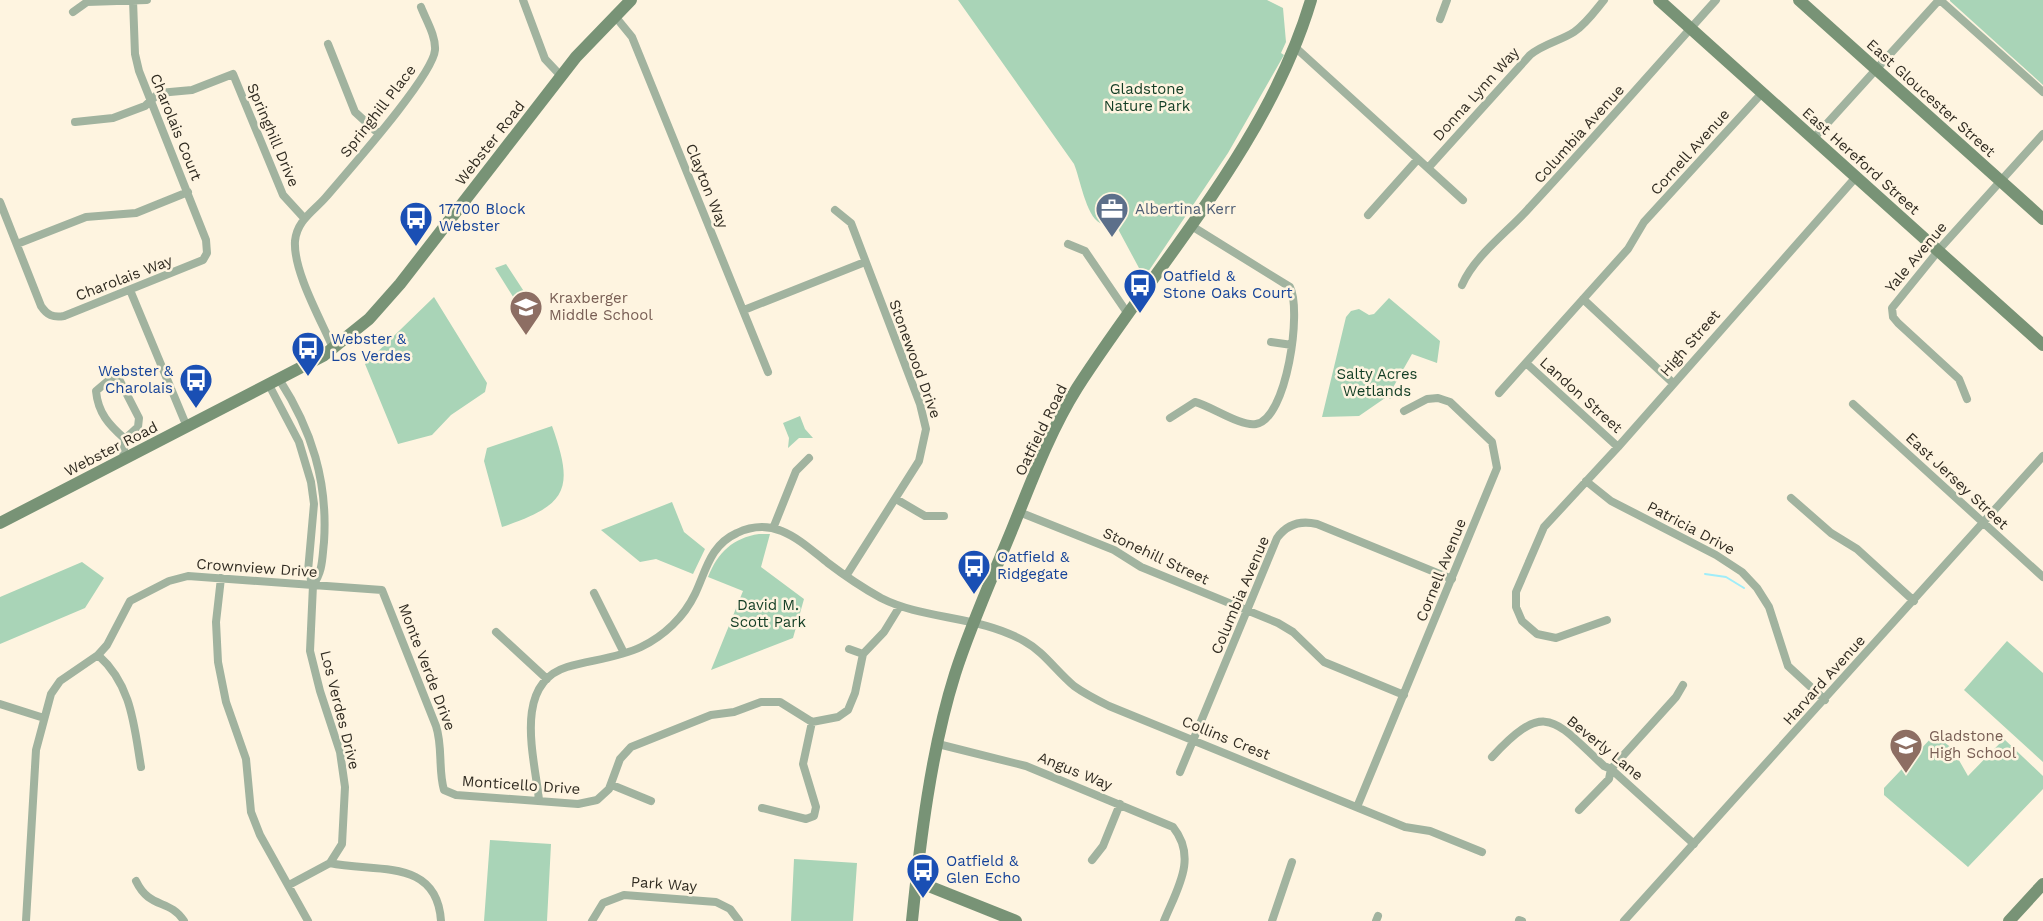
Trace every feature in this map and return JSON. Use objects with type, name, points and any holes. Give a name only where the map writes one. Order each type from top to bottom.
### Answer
[{"type":"street","name":"Charolais Court","points":[[133,0],[135,54],[206,240],[207,254],[203,260]]},
{"type":"street","points":[[73,12],[87,2],[147,0]]},
{"type":"street","points":[[523,0],[545,58],[561,76]]},
{"type":"street","name":"Webster Road","points":[[0,523],[274,382],[333,348],[369,319],[400,284],[561,76],[614,15],[631,0]]},
{"type":"street","name":"Oatfield Road","points":[[912,921],[916,880],[938,744],[955,674],[1019,512],[1069,401],[1234,160],[1280,82],[1296,48],[1311,0]]},
{"type":"street","points":[[1440,19],[1447,0]]},
{"type":"street","name":"Donna Lynn Way","points":[[1428,168],[1530,55],[1538,48],[1572,33],[1584,24],[1604,0]]},
{"type":"street","name":"East Hereford Street","points":[[1659,0],[2043,345]]},
{"type":"street","name":"Columbia Avenue","points":[[1462,285],[1468,272],[1506,234],[1716,0]]},
{"type":"street","name":"East Gloucester Street","points":[[1799,0],[2043,219]]},
{"type":"street","points":[[1813,139],[1939,0],[2043,92]]},
{"type":"street","name":"Springhill Place","points":[[304,218],[324,200],[379,134],[431,65],[435,43],[421,7]]},
{"type":"street","name":"Clayton Way","points":[[614,15],[632,36],[768,372]]},
{"type":"street","points":[[328,44],[355,112],[379,134]]},
{"type":"street","points":[[1296,48],[1463,200]]},
{"type":"street","name":"Springhill Drive","points":[[152,100],[159,93],[192,90],[233,74],[279,189],[292,207],[304,218]]},
{"type":"street","name":"Cornell Avenue","points":[[1499,393],[1628,249],[1644,222],[1762,93]]},
{"type":"street","points":[[75,122],[114,118],[145,106],[152,100]]},
{"type":"street","name":"Yale Avenue","points":[[1967,399],[1959,379],[1893,317],[1893,305],[2000,180],[2043,134]]},
{"type":"street","points":[[1368,215],[1419,159]]},
{"type":"street","name":"High Street","points":[[1606,620],[1556,638],[1536,634],[1522,621],[1516,607],[1516,592],[1544,527],[1618,447],[1856,177]]},
{"type":"street","points":[[0,202],[17,244],[86,217],[136,213],[188,192]]},
{"type":"street","name":"Stonewood Drive","points":[[835,210],[851,223],[920,404],[926,429],[919,461],[846,576]]},
{"type":"street","points":[[304,218],[297,231],[296,256],[333,348]]},
{"type":"street","points":[[1170,418],[1195,402],[1248,424],[1262,422],[1280,393],[1288,370],[1296,309],[1290,287],[1190,225]]},
{"type":"street","name":"Charolais Way","points":[[17,244],[40,306],[54,317],[64,316],[203,260]]},
{"type":"street","points":[[1068,244],[1085,251],[1128,314]]},
{"type":"street","points":[[744,310],[865,262]]},
{"type":"street","points":[[130,290],[187,427]]},
{"type":"street","points":[[1583,299],[1673,383]]},
{"type":"street","points":[[1271,342],[1292,345]]},
{"type":"street","name":"Landon Street","points":[[1526,363],[1618,447]]},
{"type":"street","points":[[123,460],[125,439],[138,427],[138,418],[119,379],[109,380],[96,391],[97,401],[107,423],[125,439]]},
{"type":"street","name":"Los Verdes Drive","points":[[274,382],[299,442],[311,482],[314,504],[308,571],[313,585],[310,651],[316,680],[340,752],[345,787],[342,844],[330,863]]},
{"type":"street","name":"Los Verdes Drive","points":[[274,382],[306,429],[320,472],[325,520],[322,573],[313,585]]},
{"type":"street","name":"Cornell Avenue","points":[[1358,807],[1497,468],[1496,454],[1486,435],[1450,402],[1438,398],[1427,399],[1404,411]]},
{"type":"street","name":"East Jersey Street","points":[[1853,404],[2043,578]]},
{"type":"street","name":"Harvard Avenue","points":[[1624,921],[2043,456]]},
{"type":"street","points":[[539,800],[531,712],[536,694],[547,679],[565,668],[624,653],[654,640],[678,620],[694,596],[707,562],[724,541],[749,528],[774,526],[796,471],[809,458]]},
{"type":"street","name":"Patricia Drive","points":[[1586,481],[1611,501],[1716,555],[1742,572],[1757,588],[1769,607],[1788,666],[1825,700]]},
{"type":"street","points":[[1791,498],[1831,533],[1857,549],[1914,601]]},
{"type":"street","points":[[897,499],[925,516],[944,516]]},
{"type":"street","name":"Stonehill Street","points":[[1019,512],[1114,550],[1147,569],[1287,628],[1324,662],[1404,695]]},
{"type":"street","name":"Columbia Avenue","points":[[1180,772],[1277,538],[1287,528],[1301,522],[1317,524],[1452,579]]},
{"type":"street","name":"Collins Crest","points":[[774,526],[805,543],[846,576],[900,606],[987,624],[1030,645],[1074,686],[1096,700],[1405,827],[1430,831],[1482,852]]},
{"type":"street","name":"Crownview Drive","points":[[26,921],[36,750],[51,694],[60,681],[98,655],[107,645],[123,611],[137,596],[188,576],[382,590]]},
{"type":"street","points":[[221,578],[216,622],[218,662],[226,702],[246,759],[254,822],[308,921]]},
{"type":"street","name":"Monte Verde Drive","points":[[382,590],[441,741],[441,781],[444,790]]},
{"type":"street","points":[[594,593],[624,653]]},
{"type":"street","points":[[651,801],[612,785],[620,759],[631,747],[711,715],[734,712],[767,701],[786,704],[812,722],[838,717],[848,710],[855,693],[863,654],[885,632],[900,606]]},
{"type":"street","points":[[496,632],[547,679]]},
{"type":"street","points":[[849,649],[863,654]]},
{"type":"street","points":[[98,655],[117,677],[130,704],[141,767]]},
{"type":"street","points":[[1579,810],[1609,779],[1611,769],[1676,697],[1683,685]]},
{"type":"street","points":[[0,704],[44,718]]},
{"type":"street","name":"Beverly Lane","points":[[1492,757],[1521,728],[1544,721],[1565,730],[1694,844]]},
{"type":"street","points":[[762,808],[806,819],[814,816],[816,807],[803,764],[812,722]]},
{"type":"street","name":"Angus Way","points":[[938,744],[1026,766],[1173,827],[1185,849],[1185,868],[1164,921]]},
{"type":"street","name":"Monticello Drive","points":[[444,790],[456,795],[589,803],[604,795],[612,785]]},
{"type":"street","points":[[1092,860],[1103,846],[1120,804]]},
{"type":"street","points":[[1272,921],[1292,862]]},
{"type":"street","points":[[289,885],[330,863],[354,868],[410,873],[430,888],[440,907],[441,921]]},
{"type":"street","points":[[916,880],[1016,921]]},
{"type":"street","points":[[136,881],[143,895],[175,910],[184,921]]},
{"type":"street","points":[[2009,921],[2043,884]]},
{"type":"street","name":"Park Way","points":[[592,921],[603,903],[624,895],[716,902],[730,909],[739,921]]},
{"type":"green space","name":"Gladstone Nature Park","points":[[958,0],[1267,0],[1283,8],[1286,42],[1281,53],[1284,55],[1228,153],[1148,272],[1139,268],[1118,229],[1095,219],[1087,205],[1074,164]]},
{"type":"green space","points":[[1950,0],[2043,0],[2043,85],[1950,1]]},
{"type":"green space","points":[[506,264],[525,293],[515,300],[495,268]]},
{"type":"green space","points":[[434,297],[487,383],[485,392],[451,415],[432,435],[398,444],[365,364]]},
{"type":"green space","name":"Salty Acres Wetlands","points":[[1389,298],[1440,341],[1437,363],[1412,354],[1391,391],[1394,395],[1390,399],[1388,396],[1359,416],[1322,417],[1346,317],[1351,311],[1359,309],[1369,315],[1374,314]]},
{"type":"green space","points":[[800,416],[805,429],[813,438],[799,438],[788,448],[789,438],[783,423]]},
{"type":"green space","points":[[552,426],[563,466],[560,492],[540,511],[502,527],[484,461],[487,448]]},
{"type":"green space","name":"David M. Scott Park","points":[[672,502],[684,532],[705,549],[693,574],[656,559],[640,562],[601,530]]},
{"type":"green space","name":"David M. Scott Park","points":[[759,534],[770,534],[761,567],[804,599],[793,638],[711,670],[743,591],[708,577],[722,553],[741,539]]},
{"type":"green space","points":[[82,562],[104,578],[85,608],[0,644],[0,597]]},
{"type":"green space","points":[[2007,641],[2043,673],[2043,762],[1964,690]]},
{"type":"green space","points":[[1934,735],[1952,748],[1968,776],[2004,739],[2043,776],[2043,789],[1968,867],[1884,795],[1884,788]]},
{"type":"green space","points":[[490,840],[551,844],[547,921],[484,921]]},
{"type":"green space","points":[[794,859],[857,863],[853,921],[791,921]]},
{"type":"waterway","points":[[1705,574],[1726,577],[1744,588]]},
{"type":"place","name":"Albertina Kerr","points":[[1112,238]]},
{"type":"place","name":"17700 Block Webster","points":[[416,247]]},
{"type":"place","name":"Oatfield & Stone Oaks Court","points":[[1140,314]]},
{"type":"place","name":"Kraxberger Middle School","points":[[526,336]]},
{"type":"place","name":"Webster & Los Verdes","points":[[308,377]]},
{"type":"place","name":"Webster & Charolais","points":[[196,409]]},
{"type":"place","name":"Oatfield & Ridgegate","points":[[974,595]]},
{"type":"place","name":"Gladstone High School","points":[[1906,774]]},
{"type":"place","name":"Oatfield & Glen Echo","points":[[923,899]]}]
